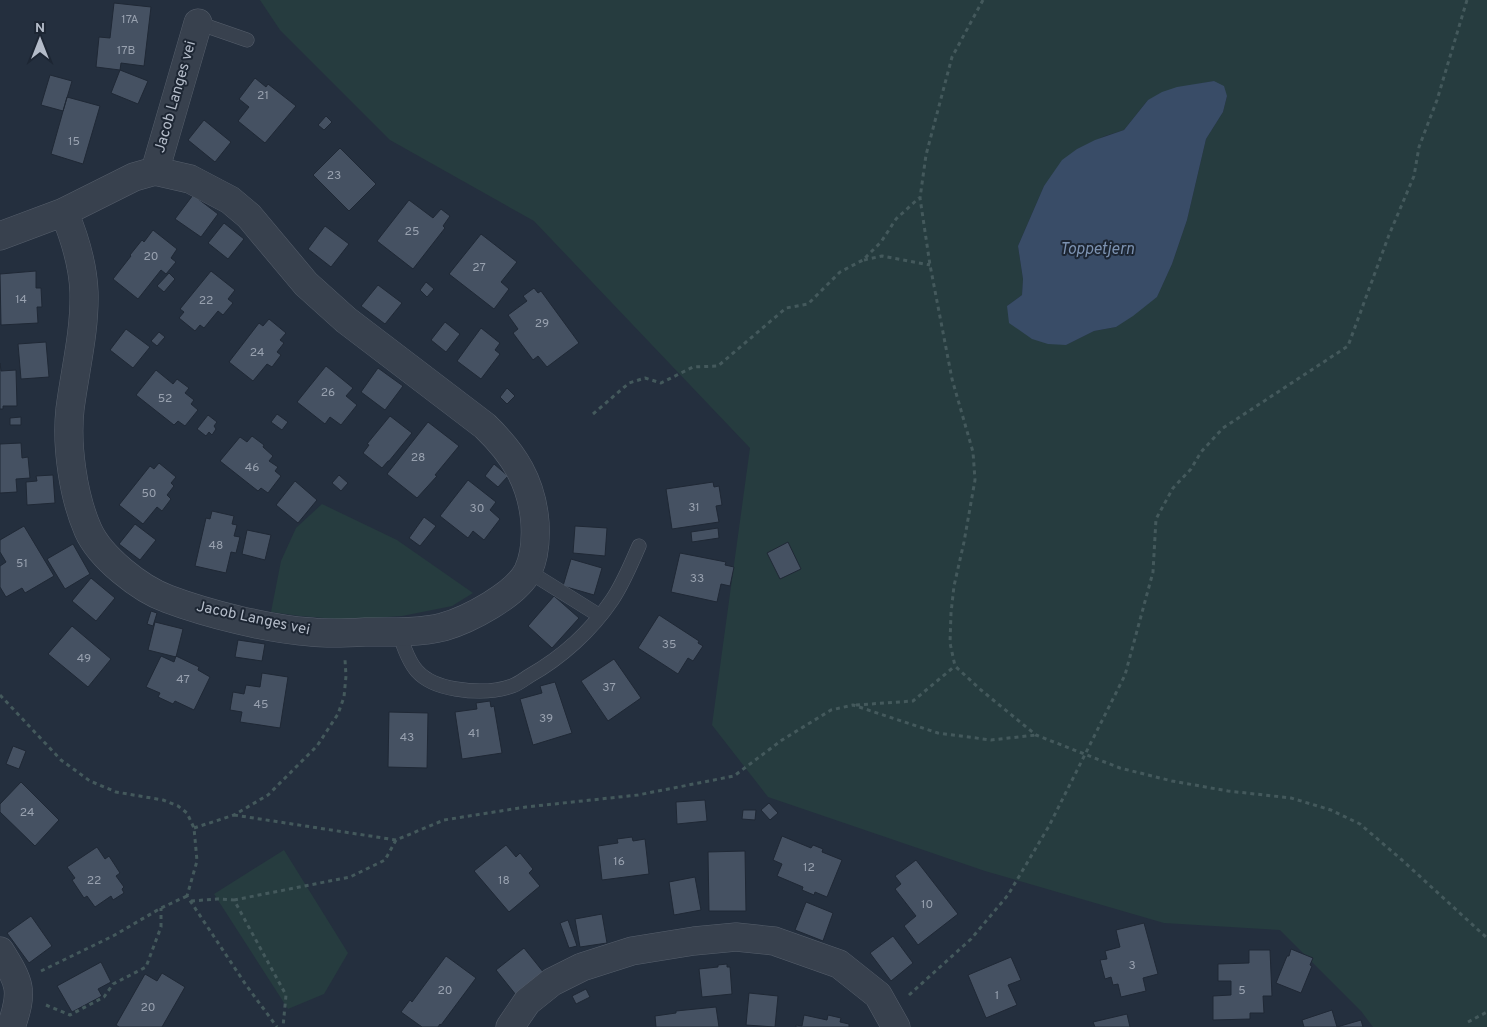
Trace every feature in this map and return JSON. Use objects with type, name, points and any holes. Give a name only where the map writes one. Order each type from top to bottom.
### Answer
[{"type":"street","name":"Jacob Langes vei","points":[[155,171],[198,23]]},
{"type":"street","name":"Jacob Langes vei","points":[[0,236],[64,212],[134,177],[155,171],[190,179],[230,200],[249,216],[306,284],[346,320],[485,426],[504,444],[519,467],[527,484],[534,515],[536,543],[528,571],[515,588],[491,605],[443,627],[399,632],[342,633],[310,632],[227,617],[166,599],[136,583],[108,559],[88,531],[77,496],[72,470],[70,412],[82,329],[84,291],[75,244],[64,212]]},
{"type":"street","points":[[510,1027],[527,1002],[552,982],[582,966],[632,951],[694,941],[736,937],[774,941],[839,964],[878,995],[892,1021]]},
{"type":"street","points":[[0,951],[16,977],[19,993],[17,1010],[11,1027]]},
{"type":"lane","points":[[198,23],[247,40]]},
{"type":"lane","points":[[399,632],[411,664],[420,675],[450,688],[471,692],[513,685],[539,670],[579,640],[613,600],[639,546]]},
{"type":"lane","points":[[528,571],[600,616]]},
{"type":"path","points":[[983,0],[952,57],[926,155],[920,198],[930,265],[952,379],[972,452],[975,480],[954,586],[951,613],[950,643],[955,666],[980,690],[1036,735],[1084,754],[1120,768],[1172,781],[1291,798],[1331,810],[1360,824],[1487,938]]},
{"type":"path","points":[[892,1021],[971,939],[1008,895],[1049,826],[1125,675],[1153,572],[1156,519],[1173,488],[1201,452],[1223,428],[1348,346],[1389,235],[1414,176],[1419,146],[1437,100],[1467,0]]},
{"type":"path","points":[[863,260],[880,242],[896,219],[920,198]]},
{"type":"path","points":[[593,414],[629,383],[645,378],[661,383],[694,367],[718,366],[786,308],[808,304],[840,272],[863,260],[882,256],[930,265]]},
{"type":"path","points":[[194,828],[234,815],[268,795],[317,746],[338,714],[344,697],[346,676],[342,633]]},
{"type":"path","points":[[234,815],[396,840],[444,820],[526,807],[638,795],[734,776],[782,740],[831,710],[853,705],[913,701],[955,666]]},
{"type":"path","points":[[0,695],[61,760],[90,781],[116,792],[144,796],[178,806],[187,813],[194,828],[197,861],[187,896],[276,1027]]},
{"type":"path","points":[[853,705],[938,733],[991,740],[1036,735]]},
{"type":"path","points":[[190,901],[234,900],[350,877],[385,860],[396,840]]},
{"type":"path","points":[[16,977],[41,971],[113,936],[187,896]]},
{"type":"path","points":[[234,900],[286,995],[283,1027]]},
{"type":"path","points":[[46,1005],[70,1015],[104,997],[113,984],[146,967],[161,927],[162,908]]},
{"type":"path","points":[[1468,1022],[1487,1012]]},
{"type":"green space","points":[[260,0],[1487,0],[1487,1027],[1373,1027],[1361,1011],[1280,930],[1164,923],[985,871],[768,797],[712,725],[750,448],[534,221],[390,140],[280,30]],"holes":[[[1214,81],[1227,96],[1223,112],[1206,139],[1187,220],[1172,264],[1157,297],[1116,327],[1094,331],[1066,345],[1007,306],[1022,295],[1023,279],[1018,246],[1044,186],[1077,149],[1105,136],[1124,130],[1148,100],[1198,84]]]},
{"type":"green space","points":[[322,504],[397,540],[473,593],[452,606],[402,616],[348,620],[271,612],[281,561],[296,528]]},
{"type":"green space","points":[[284,850],[348,953],[324,994],[288,1009],[214,894]]},
{"type":"water","name":"Toppetjern","points":[[1214,81],[1224,86],[1227,96],[1223,112],[1206,139],[1187,220],[1172,264],[1157,297],[1116,327],[1094,331],[1066,345],[1048,344],[1032,339],[1009,323],[1007,306],[1022,295],[1023,279],[1018,246],[1044,186],[1062,160],[1077,149],[1095,140],[1124,130],[1148,100],[1162,92],[1177,87]]},
{"type":"building","points":[[114,3],[151,7],[144,66],[121,63],[120,70],[96,67],[99,37],[110,38]]},
{"type":"building","points":[[120,70],[148,81],[138,104],[111,93]]},
{"type":"building","points":[[50,75],[72,81],[63,111],[41,105]]},
{"type":"building","points":[[255,78],[266,87],[268,84],[296,106],[265,143],[238,121],[249,107],[239,99]]},
{"type":"building","points":[[67,97],[100,106],[83,164],[51,154]]},
{"type":"building","points":[[326,116],[332,122],[324,130],[318,125]]},
{"type":"building","points":[[204,120],[231,142],[215,162],[188,140]]},
{"type":"building","points":[[340,148],[376,184],[349,211],[313,175]]},
{"type":"building","points":[[193,195],[218,214],[201,237],[175,219]]},
{"type":"building","points":[[409,200],[433,218],[441,209],[450,216],[443,226],[445,228],[413,269],[377,241]]},
{"type":"building","points":[[224,223],[244,239],[228,259],[208,243]]},
{"type":"building","points":[[325,226],[349,244],[331,267],[308,249]]},
{"type":"building","points":[[153,230],[177,249],[171,258],[176,262],[166,274],[161,270],[138,299],[113,279],[142,240],[144,242]]},
{"type":"building","points":[[481,234],[517,262],[501,282],[509,289],[494,309],[449,274]]},
{"type":"building","points":[[36,271],[36,288],[41,288],[42,307],[37,307],[38,323],[1,325],[0,274]]},
{"type":"building","points":[[211,271],[235,290],[228,299],[233,303],[223,315],[218,311],[204,328],[200,325],[195,331],[179,318],[184,312],[180,309]]},
{"type":"building","points":[[169,273],[175,279],[164,292],[157,286]]},
{"type":"building","points":[[426,282],[434,289],[427,297],[420,290]]},
{"type":"building","points":[[378,285],[402,303],[385,324],[361,306]]},
{"type":"building","points":[[534,288],[538,293],[541,291],[579,343],[547,367],[538,356],[533,360],[513,333],[518,329],[508,315],[527,301],[523,296]]},
{"type":"building","points":[[269,319],[286,333],[280,340],[284,343],[277,352],[281,355],[272,367],[267,364],[253,381],[229,362],[259,323],[263,326]]},
{"type":"building","points":[[445,322],[460,334],[446,352],[431,340]]},
{"type":"building","points":[[481,328],[500,343],[495,350],[500,354],[481,379],[457,361]]},
{"type":"building","points":[[126,329],[150,347],[133,368],[110,350]]},
{"type":"building","points":[[159,332],[165,337],[157,346],[151,341]]},
{"type":"building","points":[[46,342],[49,377],[21,379],[18,344]]},
{"type":"building","points":[[0,363],[1,371],[16,370],[17,406],[3,406],[3,409],[0,409]]},
{"type":"building","points":[[326,366],[353,388],[346,396],[357,405],[341,425],[330,417],[325,424],[297,402]]},
{"type":"building","points":[[378,368],[403,386],[385,410],[361,392]]},
{"type":"building","points":[[156,370],[173,384],[177,379],[189,388],[185,393],[194,400],[191,404],[198,410],[185,426],[178,421],[174,425],[136,395]]},
{"type":"building","points":[[507,388],[515,396],[507,404],[500,397]]},
{"type":"building","points":[[277,414],[288,422],[282,430],[271,422]]},
{"type":"building","points":[[208,415],[217,422],[214,426],[216,429],[212,435],[209,432],[206,436],[197,429]]},
{"type":"building","points":[[390,416],[412,433],[382,468],[363,453],[369,445],[367,444]]},
{"type":"building","points":[[21,417],[21,425],[10,425],[10,418]]},
{"type":"building","points":[[428,422],[459,446],[435,475],[437,476],[417,498],[387,474]]},
{"type":"building","points":[[252,436],[264,445],[263,447],[273,456],[269,461],[278,467],[275,471],[281,476],[268,493],[261,488],[258,491],[220,461],[240,437],[247,442]]},
{"type":"building","points":[[21,443],[22,458],[28,457],[30,478],[16,479],[17,492],[0,493],[0,444]]},
{"type":"building","points":[[159,463],[176,477],[171,483],[174,486],[167,495],[171,499],[162,511],[157,507],[143,524],[119,505],[150,466],[154,469]]},
{"type":"building","points":[[494,464],[508,476],[498,487],[485,476]]},
{"type":"building","points":[[53,475],[55,503],[27,505],[26,482],[37,481],[36,476]]},
{"type":"building","points":[[339,475],[348,483],[341,491],[332,483]]},
{"type":"building","points":[[468,480],[496,502],[490,510],[500,519],[484,540],[473,531],[468,538],[440,516]]},
{"type":"building","points":[[295,481],[317,500],[298,523],[276,505]]},
{"type":"building","points":[[713,482],[714,487],[719,486],[722,505],[716,506],[719,522],[672,529],[666,489]]},
{"type":"building","points":[[212,511],[234,516],[232,524],[237,525],[234,536],[240,537],[236,553],[231,552],[226,573],[195,566],[206,518],[210,519]]},
{"type":"building","points":[[424,517],[436,526],[420,546],[409,538]]},
{"type":"building","points":[[135,524],[156,540],[140,560],[119,544]]},
{"type":"building","points":[[24,526],[54,576],[25,593],[22,588],[6,597],[0,587],[0,566],[6,562],[0,552],[0,540]]},
{"type":"building","points":[[575,526],[607,528],[605,556],[573,553]]},
{"type":"building","points":[[718,528],[719,538],[692,542],[691,532]]},
{"type":"building","points":[[247,530],[271,535],[265,560],[242,554]]},
{"type":"building","points":[[788,542],[801,569],[780,579],[767,553]]},
{"type":"building","points":[[73,544],[90,574],[65,589],[47,559]]},
{"type":"building","points":[[680,553],[726,562],[725,565],[734,567],[730,586],[721,584],[717,602],[671,592]]},
{"type":"building","points":[[571,559],[602,568],[594,595],[563,586]]},
{"type":"building","points":[[91,578],[115,598],[96,621],[72,601]]},
{"type":"building","points":[[554,596],[579,618],[552,648],[528,626]]},
{"type":"building","points":[[151,611],[157,613],[153,626],[147,624]]},
{"type":"building","points":[[659,615],[699,641],[698,643],[703,646],[693,661],[688,658],[678,674],[638,648]]},
{"type":"building","points":[[155,622],[183,629],[176,657],[148,650]]},
{"type":"building","points":[[72,626],[111,659],[88,687],[48,654]]},
{"type":"building","points":[[238,640],[265,644],[262,661],[235,657]]},
{"type":"building","points":[[161,656],[174,662],[176,656],[199,667],[198,670],[210,677],[194,710],[175,701],[173,704],[158,697],[160,693],[146,687]]},
{"type":"building","points":[[614,659],[641,698],[608,721],[581,681]]},
{"type":"building","points":[[262,673],[288,677],[280,728],[240,722],[242,712],[230,710],[233,692],[244,694],[246,685],[260,687]]},
{"type":"building","points":[[555,682],[572,733],[533,745],[520,699],[542,693],[540,686]]},
{"type":"building","points":[[490,701],[491,707],[494,706],[502,753],[462,759],[455,712],[477,709],[476,703]]},
{"type":"building","points":[[389,712],[428,713],[427,768],[388,767]]},
{"type":"building","points":[[13,746],[26,751],[19,769],[6,764]]},
{"type":"building","points":[[21,782],[59,820],[35,846],[0,812],[0,804]]},
{"type":"building","points":[[705,800],[707,821],[677,824],[676,802]]},
{"type":"building","points":[[769,803],[778,813],[770,820],[761,810]]},
{"type":"building","points":[[743,810],[756,810],[755,820],[742,819]]},
{"type":"building","points":[[782,836],[811,848],[813,845],[823,849],[822,852],[842,860],[827,897],[815,892],[814,895],[802,890],[803,887],[777,876],[782,864],[773,860]]},
{"type":"building","points":[[632,837],[633,841],[645,839],[649,874],[602,880],[598,846],[618,843],[617,839]]},
{"type":"building","points":[[506,845],[516,857],[520,853],[533,869],[529,873],[540,886],[509,912],[474,871]]},
{"type":"building","points":[[97,847],[105,859],[109,856],[120,873],[116,876],[124,887],[122,889],[124,893],[113,900],[111,896],[95,907],[87,896],[84,898],[72,880],[75,878],[67,867]]},
{"type":"building","points":[[745,851],[746,911],[709,911],[708,852]]},
{"type":"building","points":[[916,860],[958,914],[918,945],[904,926],[916,916],[895,889],[901,884],[895,876]]},
{"type":"building","points":[[695,877],[701,910],[674,915],[669,882]]},
{"type":"building","points":[[806,902],[833,913],[823,941],[795,930]]},
{"type":"building","points":[[602,914],[607,943],[580,947],[575,919]]},
{"type":"building","points":[[31,916],[52,946],[29,963],[7,933]]},
{"type":"building","points":[[568,920],[577,946],[569,948],[560,923]]},
{"type":"building","points":[[1144,923],[1158,974],[1143,978],[1146,991],[1121,997],[1118,984],[1113,985],[1111,977],[1105,979],[1100,960],[1107,959],[1105,951],[1120,947],[1116,930]]},
{"type":"building","points":[[893,936],[913,963],[891,981],[870,953]]},
{"type":"building","points":[[524,948],[544,973],[516,995],[496,970]]},
{"type":"building","points":[[1291,949],[1313,958],[1310,965],[1312,966],[1301,993],[1276,983]]},
{"type":"building","points":[[1249,950],[1270,950],[1272,996],[1263,996],[1264,1013],[1250,1013],[1250,1019],[1213,1020],[1213,996],[1231,995],[1231,981],[1218,981],[1218,964],[1249,963]]},
{"type":"building","points":[[446,956],[476,978],[441,1025],[438,1027],[422,1027],[401,1012],[410,1000],[412,1002]]},
{"type":"building","points":[[1011,957],[1021,980],[1008,985],[1017,1005],[986,1018],[968,975]]},
{"type":"building","points":[[101,962],[111,982],[98,989],[102,996],[72,1012],[57,986]]},
{"type":"building","points":[[727,964],[727,967],[730,967],[732,994],[702,997],[699,969]]},
{"type":"building","points":[[162,973],[185,987],[162,1027],[119,1027],[116,1025],[145,974],[157,981]]},
{"type":"building","points":[[586,989],[590,997],[576,1004],[572,996]]},
{"type":"building","points":[[749,993],[778,996],[775,1027],[746,1025]]},
{"type":"building","points":[[716,1007],[719,1027],[656,1027],[655,1016],[676,1013],[676,1011]]},
{"type":"building","points":[[1332,1010],[1337,1027],[1304,1027],[1302,1020]]},
{"type":"building","points":[[1127,1014],[1130,1027],[1095,1027],[1093,1022]]},
{"type":"building","points":[[804,1015],[827,1020],[828,1015],[841,1018],[840,1022],[849,1024],[849,1027],[796,1027],[796,1025],[802,1026]]},
{"type":"building","points":[[1361,1020],[1363,1027],[1337,1027]]}]
